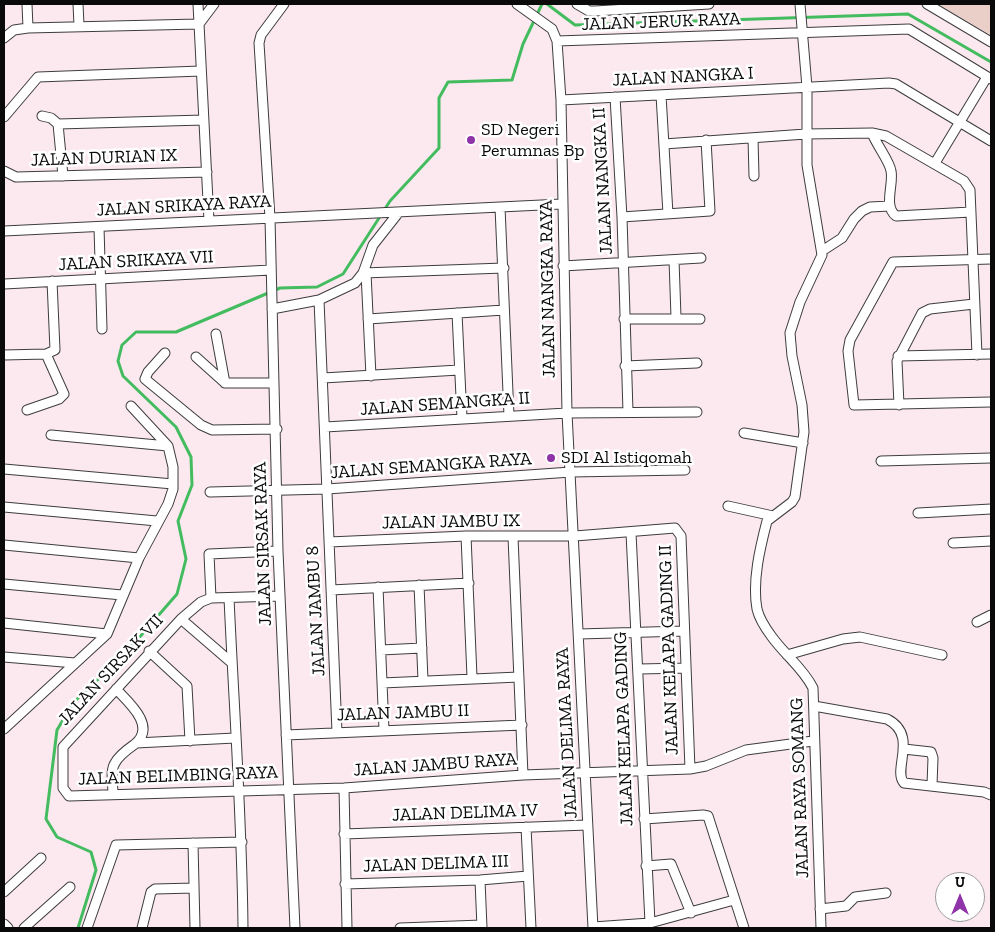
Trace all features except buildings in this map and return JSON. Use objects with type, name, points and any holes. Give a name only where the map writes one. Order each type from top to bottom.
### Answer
[{"type":"street","points":[[27,4],[28,28]]},
{"type":"street","points":[[78,4],[79,25]]},
{"type":"street","points":[[198,4],[209,222]]},
{"type":"street","points":[[199,24],[214,4]]},
{"type":"street","name":"JALAN SIRSAK RAYA","points":[[284,4],[261,35],[258,43],[270,218],[271,297],[277,429],[278,551],[295,928]]},
{"type":"street","points":[[518,4],[552,29],[558,41]]},
{"type":"street","points":[[577,4],[589,11],[709,4]]},
{"type":"street","name":"JALAN RAYA SOMANG","points":[[800,4],[807,87],[807,166],[822,251],[820,262],[800,302],[790,333],[792,356],[802,405],[803,443],[795,497],[792,502],[767,521],[757,569],[757,610],[771,636],[807,676],[813,688],[813,741],[821,928]]},
{"type":"street","points":[[927,4],[991,42]]},
{"type":"street","points":[[4,38],[14,30],[28,28],[79,25],[199,24]]},
{"type":"street","name":"JALAN JERUK RAYA","points":[[558,41],[803,31],[909,29],[989,78]]},
{"type":"street","name":"JALAN NANGKA RAYA","points":[[558,41],[561,100],[567,414],[575,536]]},
{"type":"street","points":[[4,117],[38,77],[201,71]]},
{"type":"street","points":[[935,163],[959,122],[989,78]]},
{"type":"street","name":"JALAN NANGKA I","points":[[561,100],[896,84],[991,141]]},
{"type":"street","points":[[661,95],[668,214]]},
{"type":"street","name":"JALAN NANGKA II","points":[[615,97],[622,217],[628,412]]},
{"type":"street","points":[[42,116],[51,118],[58,124],[204,120]]},
{"type":"street","points":[[58,124],[63,176]]},
{"type":"street","points":[[664,144],[806,134],[872,133],[886,136],[935,163],[969,185],[977,355]]},
{"type":"street","points":[[872,133],[878,148],[891,168],[890,206],[892,213],[896,216],[971,212]]},
{"type":"street","points":[[753,138],[754,176]]},
{"type":"street","points":[[622,217],[710,211],[706,140]]},
{"type":"street","name":"JALAN DURIAN IX","points":[[4,172],[16,177],[207,172]]},
{"type":"street","points":[[371,376],[365,273],[373,244],[396,213],[562,204]]},
{"type":"street","points":[[822,251],[842,238],[854,219],[862,211],[870,207],[890,206]]},
{"type":"street","points":[[500,207],[509,416]]},
{"type":"street","name":"JALAN SRIKAYA RAYA","points":[[4,231],[396,213]]},
{"type":"street","points":[[99,227],[102,329]]},
{"type":"street","points":[[563,266],[701,258]]},
{"type":"street","points":[[991,259],[893,262],[850,340],[848,351],[854,405],[991,402]]},
{"type":"street","points":[[674,260],[676,317]]},
{"type":"street","points":[[272,308],[319,300],[349,287],[365,273],[504,268]]},
{"type":"street","name":"JALAN SRIKAYA VII","points":[[4,284],[100,278],[271,274]]},
{"type":"street","points":[[4,354],[46,354],[55,350],[57,345],[52,281]]},
{"type":"street","name":"JALAN JAMBU 8","points":[[319,300],[337,732]]},
{"type":"street","points":[[899,405],[898,356],[925,310],[974,304]]},
{"type":"street","points":[[368,318],[504,310]]},
{"type":"street","points":[[457,313],[462,418]]},
{"type":"street","points":[[624,319],[676,317],[700,319]]},
{"type":"street","points":[[216,334],[225,383]]},
{"type":"street","points":[[165,353],[148,372],[145,379],[201,425],[212,430],[277,429]]},
{"type":"street","points":[[27,410],[58,399],[64,394],[46,354]]},
{"type":"street","points":[[898,356],[991,354]]},
{"type":"street","points":[[196,357],[225,383],[274,383]]},
{"type":"street","points":[[626,366],[697,364]]},
{"type":"street","points":[[323,378],[459,370]]},
{"type":"street","points":[[4,729],[107,634],[139,558],[168,504],[173,484],[173,467],[168,446],[131,406]]},
{"type":"street","name":"JALAN SEMANGKA II","points":[[325,427],[393,425],[462,418],[509,416],[697,412]]},
{"type":"street","points":[[744,433],[803,443]]},
{"type":"street","points":[[51,435],[168,446]]},
{"type":"street","points":[[881,461],[991,458]]},
{"type":"street","points":[[4,469],[173,484]]},
{"type":"street","name":"JALAN SEMANGKA RAYA","points":[[210,492],[328,489],[570,472],[685,470]]},
{"type":"street","points":[[728,506],[773,516]]},
{"type":"street","points":[[4,507],[158,521]]},
{"type":"street","points":[[918,512],[991,509]]},
{"type":"street","name":"JALAN JAMBU IX","points":[[329,542],[466,536],[513,538],[575,536],[675,528],[680,531]]},
{"type":"street","name":"JALAN KELAPA GADING II","points":[[680,531],[690,769]]},
{"type":"street","name":"JALAN KELAPA GADING","points":[[631,533],[637,632],[641,770],[650,923]]},
{"type":"street","points":[[466,536],[472,677]]},
{"type":"street","name":"JALAN DELIMA RAYA","points":[[575,536],[593,928]]},
{"type":"street","points":[[513,538],[524,775]]},
{"type":"street","points":[[953,542],[991,541]]},
{"type":"street","points":[[4,545],[139,558]]},
{"type":"street","points":[[278,551],[209,554],[211,598],[280,596]]},
{"type":"street","points":[[331,590],[468,583]]},
{"type":"street","points":[[4,584],[122,595]]},
{"type":"street","points":[[420,585],[423,680]]},
{"type":"street","points":[[378,587],[384,730]]},
{"type":"street","name":"JALAN SIRSAK VII","points":[[69,796],[63,788],[63,747],[149,651],[181,619],[201,602],[211,598]]},
{"type":"street","points":[[229,598],[235,738],[240,791],[244,928]]},
{"type":"street","points":[[977,622],[991,615]]},
{"type":"street","points":[[181,619],[232,663]]},
{"type":"street","points":[[4,623],[107,634]]},
{"type":"street","points":[[579,634],[684,630]]},
{"type":"street","points":[[787,655],[843,639],[860,637],[942,655]]},
{"type":"street","points":[[381,650],[422,648]]},
{"type":"street","points":[[149,651],[187,686],[190,740]]},
{"type":"street","points":[[4,657],[75,663]]},
{"type":"street","points":[[638,669],[686,668]]},
{"type":"street","points":[[382,683],[472,677],[519,677]]},
{"type":"street","points":[[116,689],[140,714],[141,734],[136,743]]},
{"type":"street","points":[[814,706],[887,719],[900,728],[904,749],[901,781],[904,783],[984,792],[991,795]]},
{"type":"street","name":"JALAN JAMBU II","points":[[286,735],[522,725]]},
{"type":"street","points":[[113,794],[114,765],[129,747],[136,743],[235,738]]},
{"type":"street","name":"JALAN JAMBU RAYA","points":[[288,790],[344,788],[524,775],[690,769],[706,766],[740,752],[764,746],[813,741]]},
{"type":"street","points":[[904,749],[931,752],[933,758],[932,785]]},
{"type":"street","points":[[344,788],[347,928]]},
{"type":"street","name":"JALAN BELIMBING RAYA","points":[[69,796],[288,790]]},
{"type":"street","points":[[644,819],[703,814],[708,816],[744,928]]},
{"type":"street","name":"JALAN DELIMA IV","points":[[344,834],[587,825]]},
{"type":"street","points":[[526,827],[531,928]]},
{"type":"street","points":[[87,928],[116,845],[242,842]]},
{"type":"street","points":[[193,843],[195,928]]},
{"type":"street","points":[[4,892],[41,858]]},
{"type":"street","points":[[646,866],[671,864],[691,913]]},
{"type":"street","name":"JALAN DELIMA III","points":[[345,884],[480,880],[528,876]]},
{"type":"street","points":[[400,928],[482,927],[480,880]]},
{"type":"street","points":[[24,928],[70,887]]},
{"type":"street","points":[[142,928],[151,892],[155,890],[194,888]]},
{"type":"street","points":[[820,908],[846,906],[855,897],[886,894]]},
{"type":"street","points":[[593,928],[650,923],[734,900]]},
{"type":"street","points":[[4,924],[8,928]]},
{"type":"shaded area","points":[[938,4],[991,4],[991,35]]},
{"type":"waterway","points":[[78,928],[96,870],[91,852],[57,837],[46,819],[57,730],[73,703],[124,655],[177,594],[186,559],[178,521],[192,485],[191,457],[176,427],[123,376],[118,361],[122,345],[136,332],[176,332],[280,288],[317,287],[343,274],[390,201],[439,148],[439,98],[448,82],[512,80],[523,44],[542,4]]},
{"type":"waterway","points":[[547,4],[575,25],[908,14],[991,62]]},
{"type":"place","name":"SD Negeri Perumnas Bp","points":[[471,140]]},
{"type":"place","name":"SDI Al Istiqomah","points":[[551,458]]}]
